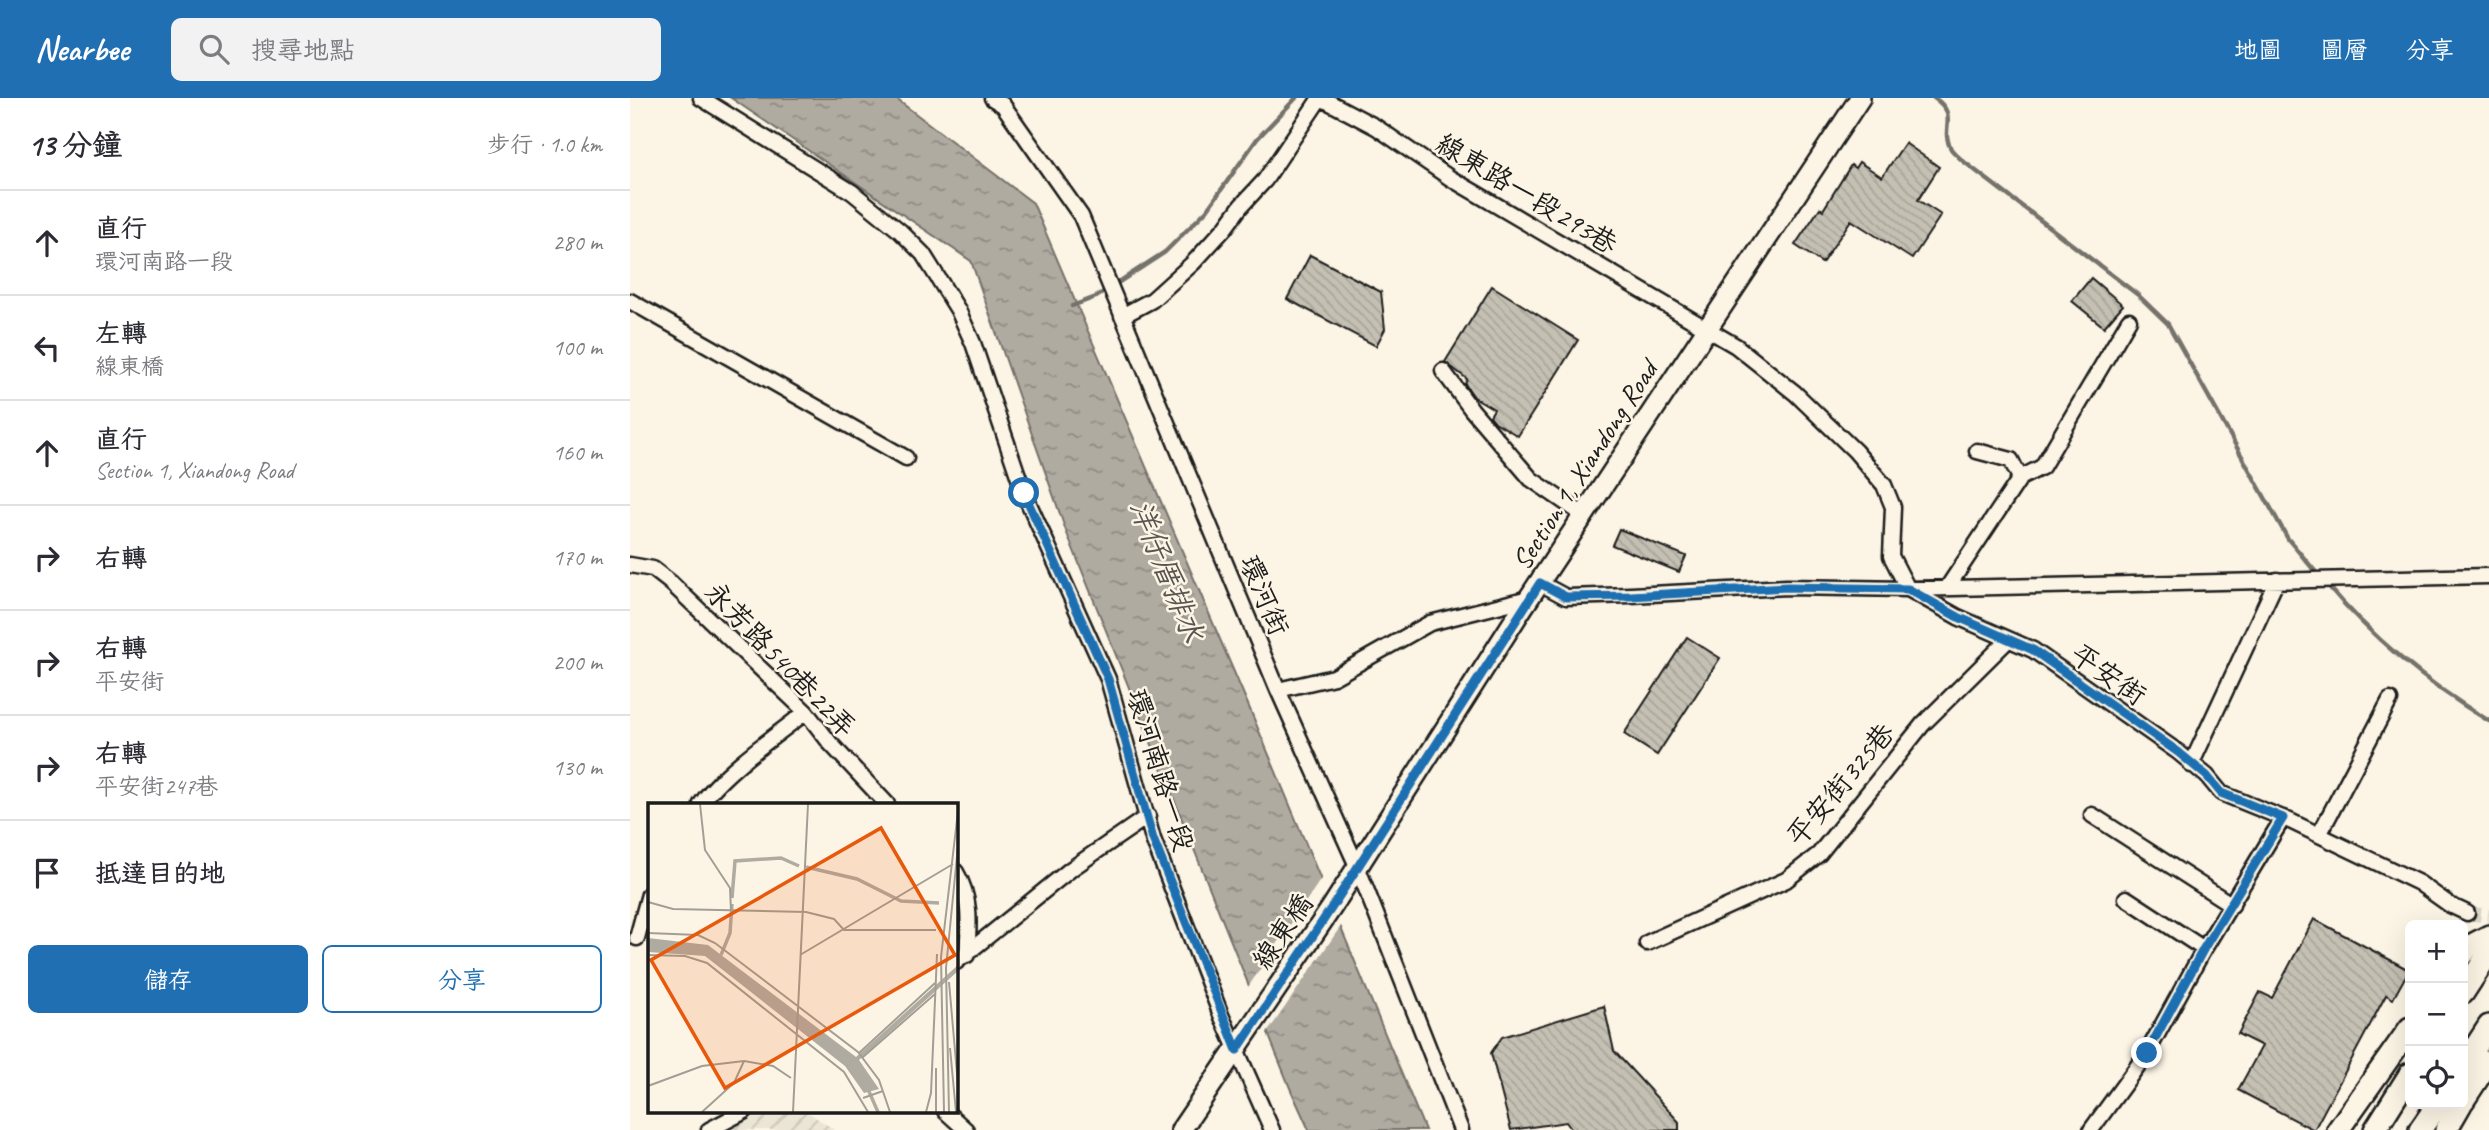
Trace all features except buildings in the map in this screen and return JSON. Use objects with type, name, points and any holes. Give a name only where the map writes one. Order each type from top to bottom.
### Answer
[{"type":"highway","points":[[2468,947],[2489,936]]},
{"type":"highway","points":[[2468,985],[2489,953]]},
{"type":"highway","points":[[2468,1058],[2489,1026]]},
{"type":"highway","points":[[2338,1130],[2405,1035]]},
{"type":"highway","points":[[2468,1093],[2489,1061]]},
{"type":"highway","points":[[2375,1130],[2405,1082]]},
{"type":"highway","points":[[2420,1130],[2435,1109]]},
{"type":"highway","points":[[2446,1130],[2458,1109]]},
{"type":"main road","name":"Section 1, Xiandong Road","points":[[1357,866],[1535,590],[1860,98]]},
{"type":"main road","name":"線東橋","points":[[1237,1050],[1357,866]]},
{"type":"main road","points":[[1181,1130],[1237,1050]]},
{"type":"street","name":"環河南路一段","points":[[701,98],[852,192],[900,231],[923,254],[958,310],[973,343],[1024,493],[1108,679],[1153,839],[1237,1050],[1272,1130]]},
{"type":"street","name":"環河街","points":[[992,98],[1003,105],[1081,216],[1278,690],[1357,866],[1461,1130]]},
{"type":"street","points":[[1122,316],[1152,300],[1193,263],[1225,228],[1265,180],[1321,98]]},
{"type":"street","name":"線東路一段293巷","points":[[1321,98],[1376,127],[1450,178],[1708,328]]},
{"type":"street","points":[[630,301],[906,458]]},
{"type":"street","points":[[1947,588],[2021,478],[2042,467],[2129,320]]},
{"type":"street","points":[[1708,328],[1736,346],[1795,393],[1855,451],[1884,485],[1893,507],[1892,556],[1908,589]]},
{"type":"street","points":[[1443,371],[1472,411],[1531,479],[1585,516]]},
{"type":"street","points":[[1977,451],[2011,460],[2021,478]]},
{"type":"street","name":"永芳路540巷22弄","points":[[630,565],[653,569],[671,583],[806,712],[830,743],[886,803]]},
{"type":"street","points":[[1278,690],[1334,677],[1430,623],[1535,590],[1566,597],[1787,587],[1908,589],[2489,576]]},
{"type":"street","points":[[2191,765],[2277,580]]},
{"type":"street","name":"平安街","points":[[1908,589],[2033,650],[2178,752],[2207,776],[2221,793],[2283,818],[2419,883],[2450,905],[2467,913]]},
{"type":"street","name":"平安街325巷","points":[[1647,943],[1786,880],[1819,854],[1923,724],[2008,640]]},
{"type":"street","points":[[2319,835],[2390,700]]},
{"type":"street","points":[[702,803],[708,794],[760,747],[806,712]]},
{"type":"street","points":[[2092,815],[2232,905]]},
{"type":"street","points":[[961,958],[1071,869],[1148,816]]},
{"type":"street","points":[[2091,1130],[2147,1053],[2204,948],[2283,818]]},
{"type":"street","points":[[957,874],[968,897],[970,916],[961,958]]},
{"type":"street","points":[[2126,898],[2204,948]]},
{"type":"street","points":[[639,940],[648,899]]},
{"type":"street","points":[[709,1130],[744,1112]]},
{"type":"street","points":[[946,1112],[966,1130]]},
{"type":"shaded area","points":[[754,1112],[808,1112],[835,1130],[723,1130]]},
{"type":"water","name":"洋仔厝排水","points":[[731,98],[895,98],[1033,203],[1249,707],[1425,1130],[1309,1130],[1066,531],[971,261]]},
{"type":"pier","points":[[1323,876],[1343,923],[1265,1036],[1246,990]]},
{"type":"waterway","points":[[1072,306],[1096,297],[1165,252],[1207,210],[1257,139],[1296,98]]},
{"type":"waterway","points":[[1934,98],[1946,110],[1948,141],[1955,154],[2138,295],[2168,324],[2288,539],[2319,576]]},
{"type":"waterway","points":[[2325,582],[2362,622],[2401,658],[2443,691],[2489,721]]},
{"type":"tunnel","points":[[2467,913],[2489,916]]},
{"type":"route","points":[[1024,493],[1108,679],[1153,839],[1237,1050],[1540,583],[1566,597],[1787,587],[1908,589],[1958,617],[2033,650],[2178,752],[2207,776],[2221,793],[2283,818],[2204,948],[2147,1053]]}]
